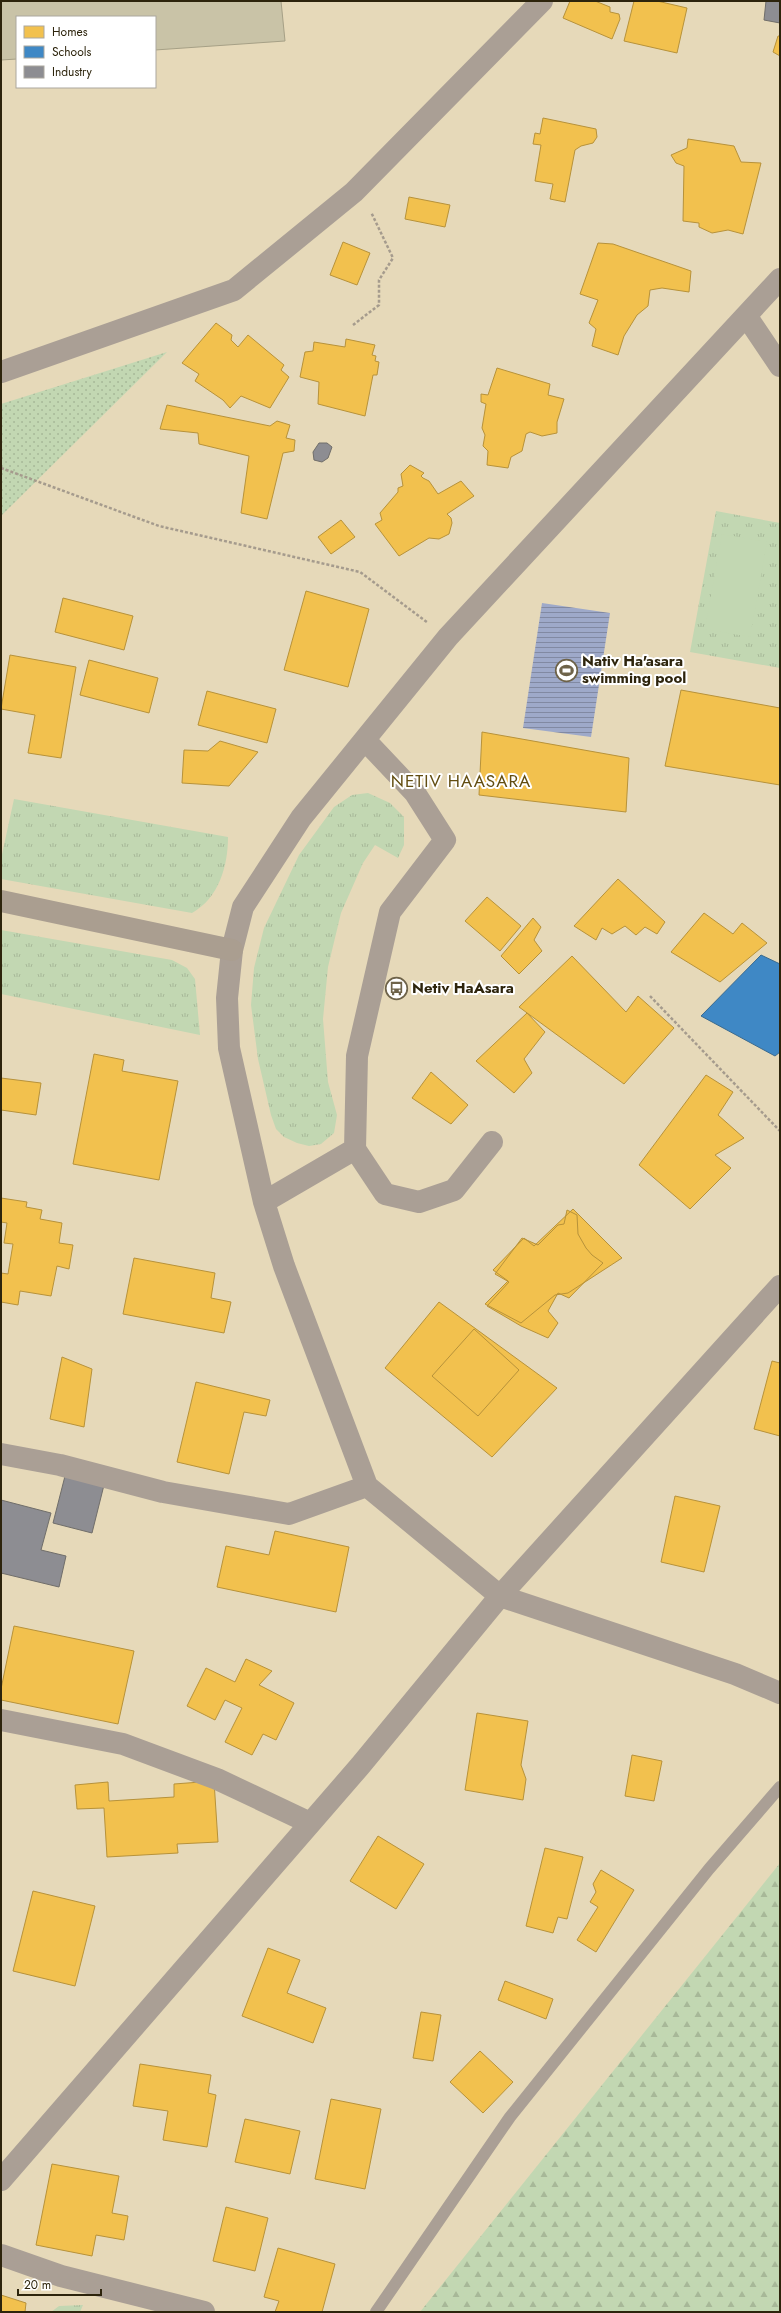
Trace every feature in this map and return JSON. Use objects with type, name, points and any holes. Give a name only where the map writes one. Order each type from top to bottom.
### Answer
[{"type":"street","points":[[1,372],[234,290],[354,192],[542,1]]},
{"type":"street","points":[[780,279],[747,317],[448,638],[302,818],[243,907],[232,950],[227,998],[229,1048],[264,1202],[284,1266],[367,1486],[500,1596],[735,1674],[780,1693]]},
{"type":"street","points":[[747,317],[780,366]]},
{"type":"street","points":[[364,740],[415,793],[445,840],[390,912],[357,1056],[355,1150],[385,1194],[419,1202],[454,1190],[492,1142]]},
{"type":"street","points":[[1,901],[232,950]]},
{"type":"street","points":[[264,1202],[355,1150]]},
{"type":"street","points":[[1,2180],[310,1823],[500,1596],[780,1286]]},
{"type":"street","points":[[1,1454],[60,1465],[163,1492],[289,1514],[367,1486]]},
{"type":"street","points":[[1,1720],[124,1744],[217,1779],[310,1823]]},
{"type":"street","points":[[1,2255],[61,2276],[204,2312]]},
{"type":"lane","points":[[376,2312],[510,2117],[709,1869],[780,1787]]},
{"type":"path","points":[[353,325],[379,305],[379,280],[393,258],[369,207],[354,192]]},
{"type":"path","points":[[1,468],[160,526],[360,572],[448,638]]},
{"type":"path","points":[[650,996],[780,1131]]},
{"type":"green space","points":[[167,352],[1,516],[1,404]]},
{"type":"green space","points":[[716,511],[780,523],[780,668],[690,652]]},
{"type":"green space","points":[[722,534],[767,542],[750,637],[705,629]]},
{"type":"green space","points":[[368,793],[390,803],[404,817],[404,845],[398,858],[375,845],[363,863],[341,913],[328,967],[323,1019],[328,1082],[337,1115],[334,1133],[321,1144],[309,1146],[297,1143],[284,1137],[276,1129],[271,1115],[258,1059],[251,1005],[254,968],[264,928],[299,855],[334,807],[352,795]]},
{"type":"green space","points":[[14,799],[228,837],[228,848],[224,870],[209,899],[192,913],[1,879],[1,859]]},
{"type":"green space","points":[[1,930],[172,960],[187,968],[195,979],[200,1035],[1,994]]},
{"type":"green space","points":[[780,1863],[780,2312],[420,2312]]},
{"type":"green space","points":[[83,2305],[80,2312],[51,2312],[59,2306]]},
{"type":"water","name":"Nativ Ha'asara swimming pool","points":[[542,603],[610,613],[591,737],[523,728]]},
{"type":"building: Homes","points":[[570,1],[595,1],[610,7],[610,12],[619,14],[620,19],[612,39],[563,18]]},
{"type":"building: Homes","points":[[634,1],[657,1],[687,8],[677,53],[624,41]]},
{"type":"building: Homes","points":[[778,36],[780,36],[780,56],[773,52]]},
{"type":"building: Homes","points":[[543,118],[596,129],[597,137],[593,143],[581,146],[575,150],[565,202],[550,199],[553,184],[535,181],[541,145],[533,144],[535,133],[540,134]]},
{"type":"building: Homes","points":[[688,139],[734,146],[741,162],[761,163],[743,234],[728,230],[712,233],[699,227],[699,223],[683,221],[684,166],[676,163],[671,155],[687,148]]},
{"type":"building: Homes","points":[[409,197],[450,205],[445,227],[405,219]]},
{"type":"building: Homes","points":[[343,242],[370,253],[357,285],[330,275]]},
{"type":"building: Homes","points":[[598,243],[613,244],[691,271],[689,292],[662,288],[650,290],[648,306],[637,315],[624,336],[618,355],[592,346],[596,329],[589,323],[598,300],[580,294]]},
{"type":"building: Homes","points":[[216,323],[232,335],[231,340],[238,347],[248,335],[284,365],[281,370],[289,377],[270,408],[241,396],[230,408],[223,400],[195,381],[199,374],[182,363]]},
{"type":"building: Homes","points":[[346,339],[375,345],[372,355],[376,356],[375,361],[379,362],[377,375],[373,375],[365,416],[318,404],[319,382],[300,377],[305,352],[313,351],[314,342],[345,347]]},
{"type":"building: Homes","points":[[497,368],[550,384],[548,395],[564,399],[557,422],[557,433],[542,436],[530,432],[526,434],[522,451],[511,457],[508,468],[487,465],[488,451],[483,446],[485,435],[482,428],[486,404],[481,402],[481,394],[488,395]]},
{"type":"building: Homes","points":[[167,405],[270,426],[277,421],[290,425],[286,438],[295,440],[294,451],[283,453],[267,519],[241,513],[249,456],[199,444],[198,433],[160,429]]},
{"type":"building: Homes","points":[[410,465],[424,473],[421,476],[429,481],[438,494],[461,481],[474,496],[447,514],[451,518],[452,523],[449,534],[439,539],[429,538],[399,556],[375,524],[382,520],[380,513],[398,492],[398,488],[403,486],[401,474]]},
{"type":"building: Homes","points":[[341,520],[355,537],[331,554],[318,537]]},
{"type":"building: Homes","points":[[306,591],[369,609],[348,687],[284,670]]},
{"type":"building: Homes","points":[[63,598],[133,616],[124,650],[55,632]]},
{"type":"building: Homes","points":[[10,655],[76,667],[61,758],[28,753],[35,715],[1,709]]},
{"type":"building: Homes","points":[[89,660],[158,678],[149,713],[80,695]]},
{"type":"building: Homes","points":[[681,690],[780,708],[780,785],[665,766]]},
{"type":"building: Homes","points":[[207,691],[276,709],[267,743],[198,725]]},
{"type":"building: Homes","points":[[482,732],[629,758],[626,812],[479,795]]},
{"type":"building: Homes","points":[[220,741],[258,752],[229,786],[182,783],[184,750],[208,751]]},
{"type":"building: Homes","points":[[618,879],[665,922],[657,934],[645,927],[636,935],[625,926],[612,934],[602,928],[596,940],[574,926]]},
{"type":"building: Homes","points":[[487,897],[521,926],[500,951],[465,921]]},
{"type":"building: Homes","points":[[704,913],[733,934],[742,923],[767,943],[720,982],[671,952]]},
{"type":"building: Homes","points":[[533,918],[541,927],[534,940],[542,951],[519,974],[501,956]]},
{"type":"building: Homes","points":[[572,956],[626,1012],[638,996],[674,1028],[624,1084],[519,1007]]},
{"type":"building: Homes","points":[[527,1013],[545,1032],[524,1059],[532,1073],[514,1093],[476,1061]]},
{"type":"building: Homes","points":[[94,1054],[124,1060],[122,1071],[178,1081],[159,1180],[73,1164]]},
{"type":"building: Homes","points":[[431,1072],[468,1105],[451,1124],[412,1098]]},
{"type":"building: Homes","points":[[706,1075],[733,1092],[718,1115],[744,1138],[715,1155],[731,1168],[690,1209],[639,1165]]},
{"type":"building: Homes","points":[[1,1078],[41,1083],[36,1115],[1,1110]]},
{"type":"building: Homes","points":[[1,1198],[27,1202],[26,1207],[42,1210],[40,1219],[62,1223],[59,1243],[73,1245],[69,1269],[57,1266],[51,1296],[20,1291],[18,1305],[1,1302],[1,1273],[8,1274],[13,1244],[4,1243],[7,1223],[1,1222]]},
{"type":"building: Homes","points":[[573,1209],[622,1258],[568,1293],[555,1295],[521,1323],[485,1304],[508,1281],[493,1270],[524,1238],[534,1246]]},
{"type":"building: Homes","points":[[567,1210],[577,1215],[578,1234],[586,1248],[592,1255],[603,1263],[569,1298],[558,1293],[548,1311],[558,1323],[548,1338],[521,1326],[487,1306],[509,1282],[495,1274],[522,1238],[538,1245],[558,1225],[564,1224]]},
{"type":"building: Homes","points":[[134,1258],[215,1273],[211,1298],[231,1302],[224,1333],[123,1314]]},
{"type":"building: Homes","points":[[439,1302],[557,1388],[492,1457],[385,1368]]},
{"type":"building: Homes","points":[[474,1329],[519,1370],[478,1416],[432,1376]]},
{"type":"building: Homes","points":[[62,1357],[92,1369],[84,1427],[50,1419]]},
{"type":"building: Homes","points":[[772,1361],[780,1363],[780,1436],[754,1429]]},
{"type":"building: Homes","points":[[196,1382],[270,1400],[266,1416],[244,1412],[229,1474],[177,1462]]},
{"type":"building: Homes","points":[[675,1496],[720,1506],[704,1572],[661,1562]]},
{"type":"building: Homes","points":[[275,1531],[349,1547],[336,1612],[217,1587],[226,1546],[269,1555]]},
{"type":"building: Homes","points":[[14,1626],[134,1651],[118,1724],[1,1700],[1,1689]]},
{"type":"building: Homes","points":[[246,1659],[272,1671],[259,1685],[294,1703],[276,1740],[263,1734],[252,1755],[225,1742],[242,1708],[225,1700],[215,1720],[187,1706],[206,1668],[235,1682]]},
{"type":"building: Homes","points":[[477,1713],[528,1721],[521,1765],[526,1779],[523,1800],[465,1790]]},
{"type":"building: Homes","points":[[632,1755],[662,1761],[654,1801],[625,1796]]},
{"type":"building: Homes","points":[[214,1781],[218,1842],[177,1844],[178,1853],[107,1857],[104,1808],[77,1809],[75,1785],[108,1782],[109,1801],[174,1797],[174,1784]]},
{"type":"building: Homes","points":[[378,1836],[424,1864],[396,1909],[350,1881]]},
{"type":"building: Homes","points":[[545,1848],[583,1857],[567,1919],[558,1917],[553,1933],[526,1926]]},
{"type":"building: Homes","points":[[601,1870],[634,1890],[596,1952],[577,1940],[598,1907],[590,1902],[596,1892],[593,1884]]},
{"type":"building: Homes","points":[[33,1891],[95,1906],[75,1986],[13,1971]]},
{"type":"building: Homes","points":[[268,1948],[300,1960],[287,1993],[326,2008],[313,2043],[242,2016]]},
{"type":"building: Homes","points":[[505,1981],[553,1999],[546,2019],[498,2000]]},
{"type":"building: Homes","points":[[421,2012],[441,2015],[433,2061],[413,2058]]},
{"type":"building: Homes","points":[[480,2051],[513,2082],[483,2113],[450,2082]]},
{"type":"building: Homes","points":[[140,2064],[211,2075],[208,2093],[216,2095],[207,2147],[163,2140],[168,2111],[133,2106]]},
{"type":"building: Homes","points":[[331,2099],[381,2109],[365,2189],[315,2179]]},
{"type":"building: Homes","points":[[245,2119],[300,2131],[290,2174],[235,2162]]},
{"type":"building: Homes","points":[[52,2164],[119,2176],[112,2213],[128,2216],[124,2240],[96,2235],[92,2256],[36,2245]]},
{"type":"building: Homes","points":[[226,2207],[268,2218],[255,2271],[213,2261]]},
{"type":"building: Homes","points":[[278,2248],[335,2264],[322,2312],[275,2312],[279,2301],[264,2297]]},
{"type":"building: Homes","points":[[1,2295],[26,2303],[25,2312],[1,2312]]},
{"type":"building: Schools","points":[[761,955],[780,964],[780,1052],[775,1056],[701,1016]]},
{"type":"building: Industry","points":[[766,1],[780,1],[780,23],[764,20]]},
{"type":"building: Industry","points":[[319,443],[327,443],[332,447],[328,458],[322,462],[314,460],[313,452]]},
{"type":"building: Industry","points":[[65,1476],[104,1485],[92,1533],[53,1523]]},
{"type":"building: Industry","points":[[1,1500],[51,1513],[41,1550],[66,1556],[59,1587],[1,1573]]},
{"type":"building: Other","points":[[1,1],[281,1],[285,41],[156,50],[156,16],[16,16],[16,59],[1,60]]},
{"type":"place","name":"Nativ Ha'asara swimming pool","points":[[566,670]]},
{"type":"place","name":"Netiv HaAsara","points":[[397,988]]},
{"type":"district","name":"NETIV HAASARA","points":[[461,781]]}]
